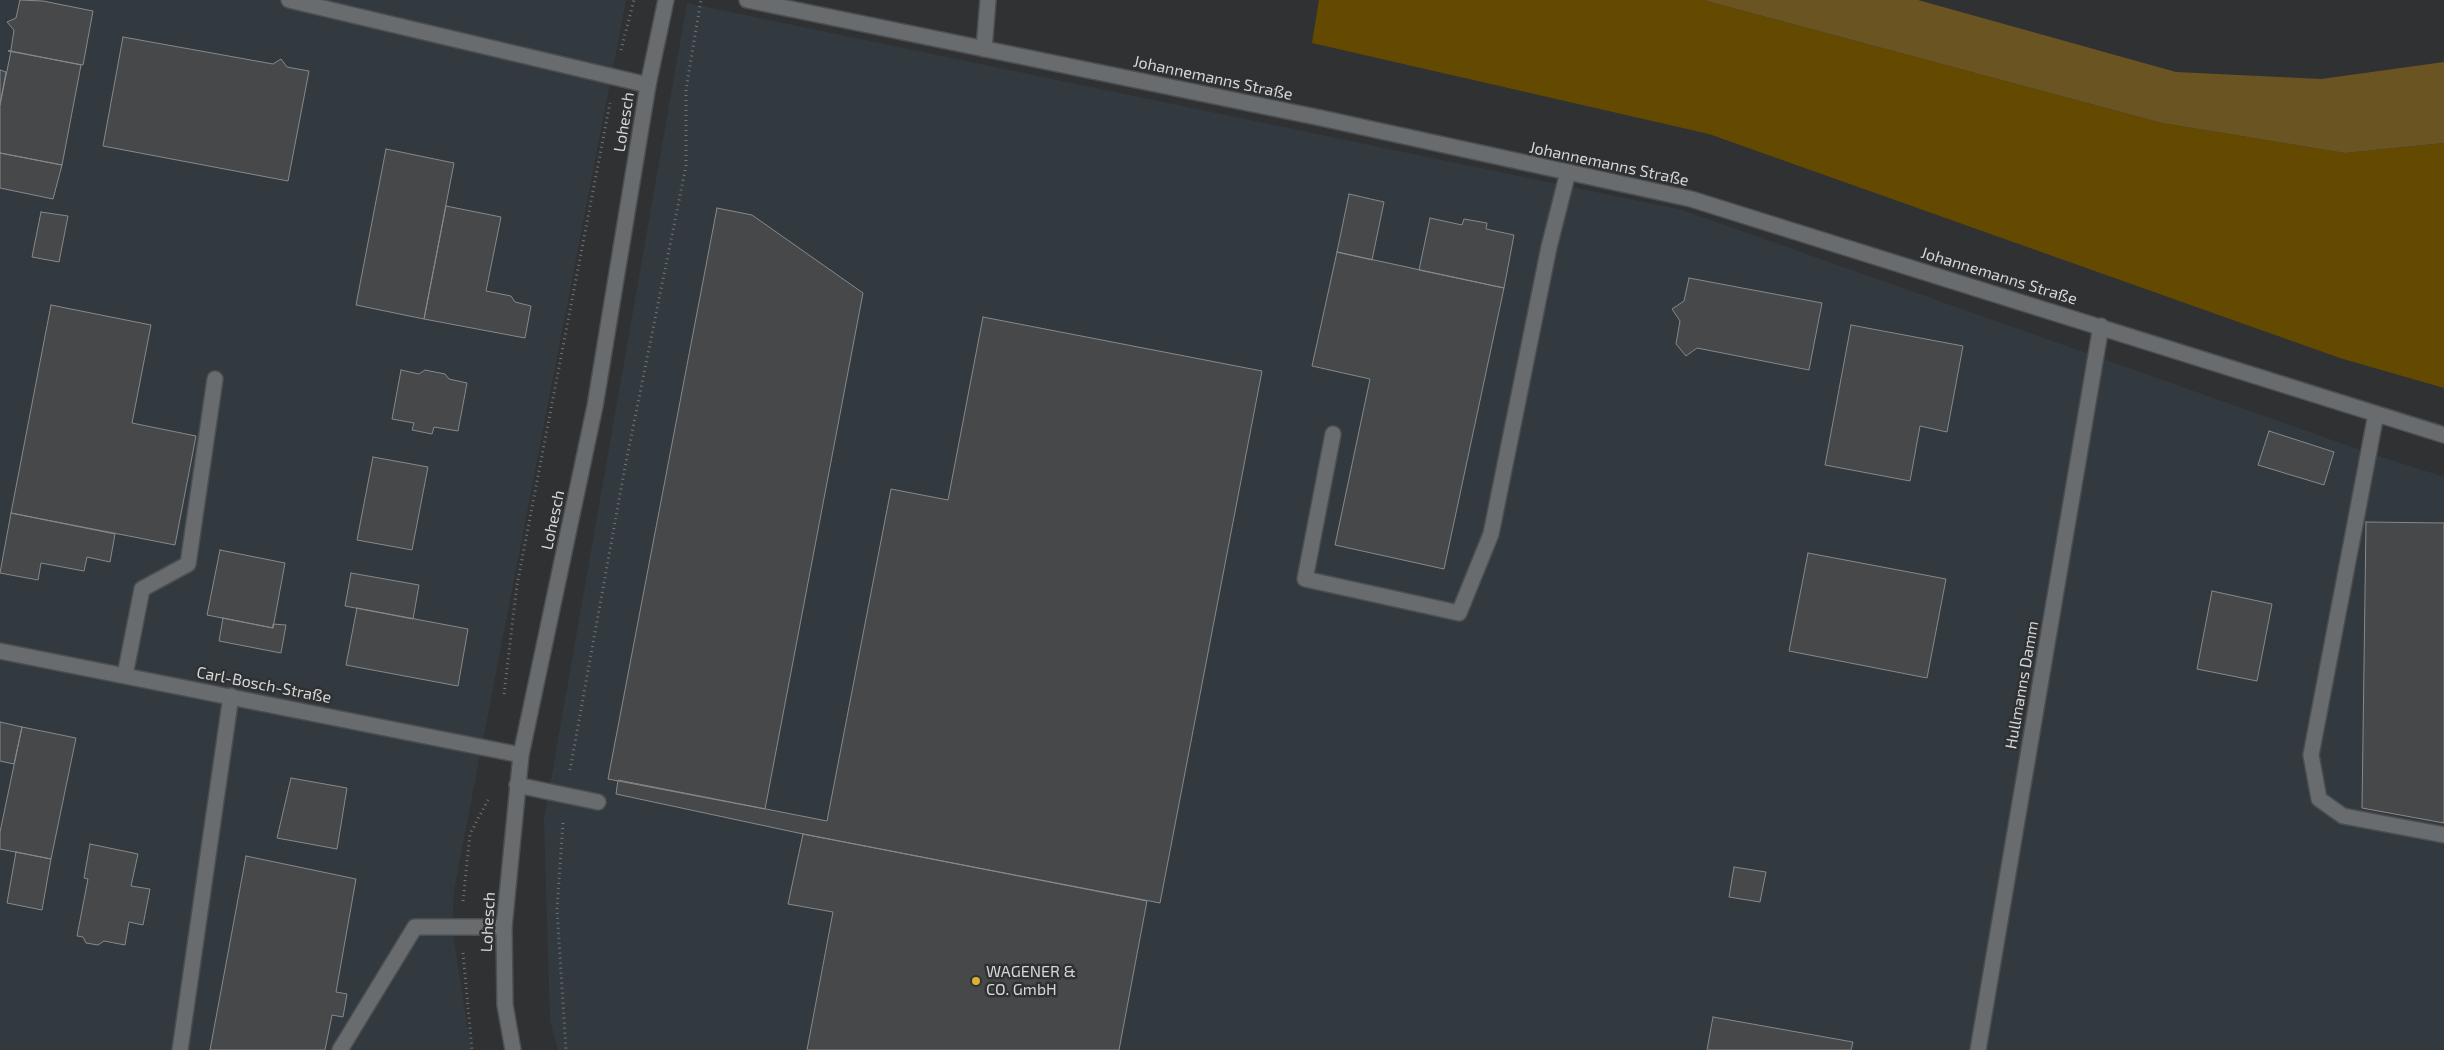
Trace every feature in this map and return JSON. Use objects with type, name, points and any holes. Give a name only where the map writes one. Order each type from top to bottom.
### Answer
[{"type":"street","points":[[289,0],[648,85]]},
{"type":"street","name":"Lohesch","points":[[513,1050],[505,1004],[504,927],[521,755],[595,406],[648,85],[666,0]]},
{"type":"street","name":"Johannemanns Straße","points":[[747,0],[1321,118],[1691,199],[2444,435]]},
{"type":"street","points":[[984,49],[988,0]]},
{"type":"street","points":[[1333,434],[1304,579],[1459,613],[1491,534],[1549,247],[1568,172]]},
{"type":"street","name":"Hullmanns Damm","points":[[1978,1050],[2101,326]]},
{"type":"street","points":[[125,675],[142,589],[188,564],[215,379]]},
{"type":"street","points":[[2376,414],[2311,755],[2319,799],[2343,816],[2444,835]]},
{"type":"street","name":"Carl-Bosch-Straße","points":[[0,651],[521,755]]},
{"type":"street","points":[[180,1050],[231,696]]},
{"type":"street","points":[[517,785],[598,802]]},
{"type":"street","points":[[340,1050],[415,927],[504,927]]},
{"type":"path","points":[[505,698],[504,689],[517,585],[615,77],[634,0]]},
{"type":"path","points":[[566,1050],[557,909],[566,795],[625,467],[686,166],[686,88],[702,0]]},
{"type":"path","points":[[472,1050],[462,945],[463,899],[470,834],[478,815],[490,798]]},
{"type":"shaded area","points":[[0,0],[626,0],[454,890],[452,928],[471,1050],[0,1050]]},
{"type":"shaded area","points":[[1319,0],[1703,0],[2162,123],[2345,153],[2444,143],[2444,388],[2340,358],[1709,134],[1312,43]]},
{"type":"shaded area","points":[[1703,0],[1918,0],[2176,72],[2321,79],[2444,62],[2444,143],[2345,153],[2162,123]]},
{"type":"shaded area","points":[[687,3],[1682,210],[2363,451],[2444,477],[2444,1050],[558,1050],[550,1020],[544,820]]},
{"type":"building","points":[[20,0],[43,1],[93,11],[83,65],[8,51],[11,50],[14,30],[7,22],[16,18]]},
{"type":"building","points":[[123,37],[273,64],[281,59],[287,67],[309,71],[288,181],[103,146]]},
{"type":"building","points":[[11,51],[81,65],[62,165],[0,153],[0,105]]},
{"type":"building","points":[[0,70],[6,72],[0,105]]},
{"type":"building","points":[[386,149],[454,163],[424,319],[356,305]]},
{"type":"building","points":[[0,153],[62,165],[53,199],[0,188]]},
{"type":"building","points":[[1349,194],[1384,202],[1372,260],[1337,252]]},
{"type":"building","points":[[446,206],[501,217],[486,291],[511,296],[515,302],[531,306],[525,338],[424,319]]},
{"type":"building","points":[[717,208],[752,215],[863,293],[765,809],[608,779]]},
{"type":"building","points":[[41,212],[68,216],[59,262],[32,257]]},
{"type":"building","points":[[1430,218],[1462,225],[1464,219],[1487,223],[1486,229],[1514,235],[1504,288],[1419,270]]},
{"type":"building","points":[[1337,252],[1504,288],[1444,569],[1335,545],[1370,379],[1312,366]]},
{"type":"building","points":[[1689,278],[1822,303],[1809,370],[1697,348],[1686,356],[1676,344],[1680,321],[1672,309],[1684,301]]},
{"type":"building","points":[[51,305],[151,325],[132,423],[196,436],[175,545],[11,513]]},
{"type":"building","points":[[983,317],[1262,371],[1160,903],[803,834],[616,794],[618,780],[827,821],[891,489],[948,500]]},
{"type":"building","points":[[1851,325],[1963,346],[1947,432],[1920,426],[1910,481],[1825,465]]},
{"type":"building","points":[[401,370],[419,374],[425,370],[445,374],[449,379],[467,383],[458,431],[434,427],[432,434],[412,430],[414,423],[392,419]]},
{"type":"building","points":[[2269,431],[2334,452],[2324,485],[2258,465]]},
{"type":"building","points":[[373,457],[428,467],[412,550],[357,540]]},
{"type":"building","points":[[11,513],[115,534],[110,562],[87,557],[84,571],[41,563],[38,580],[0,573]]},
{"type":"building","points":[[2366,522],[2444,523],[2444,823],[2362,808]]},
{"type":"building","points":[[220,550],[285,563],[273,628],[207,615]]},
{"type":"building","points":[[1808,553],[1946,579],[1927,678],[1789,651]]},
{"type":"building","points":[[351,573],[419,585],[413,619],[345,606]]},
{"type":"building","points":[[2212,591],[2272,604],[2257,681],[2197,669]]},
{"type":"building","points":[[357,608],[468,629],[458,686],[346,665]]},
{"type":"building","points":[[223,618],[273,628],[273,624],[286,625],[281,653],[219,641]]},
{"type":"building","points":[[0,722],[22,727],[14,764],[0,761]]},
{"type":"building","points":[[22,727],[76,738],[51,859],[0,849],[0,832]]},
{"type":"building","points":[[291,778],[347,788],[337,849],[277,838]]},
{"type":"building","name":"WAGENER & CO. GmbH","points":[[803,834],[1147,901],[1119,1050],[807,1050],[833,912],[788,904]]},
{"type":"building","points":[[90,844],[138,854],[131,886],[150,889],[143,925],[129,922],[125,945],[104,941],[98,945],[86,943],[83,937],[77,936],[88,879],[84,878]]},
{"type":"building","points":[[16,852],[51,859],[42,910],[7,903]]},
{"type":"building","points":[[246,856],[356,879],[336,992],[347,994],[343,1017],[332,1015],[325,1050],[210,1050]]},
{"type":"building","points":[[1734,867],[1766,872],[1760,902],[1729,897]]},
{"type":"building","points":[[1713,1017],[1853,1042],[1851,1050],[1707,1050]]},
{"type":"place","name":"WAGENER & CO. GmbH","points":[[976,981]]}]
